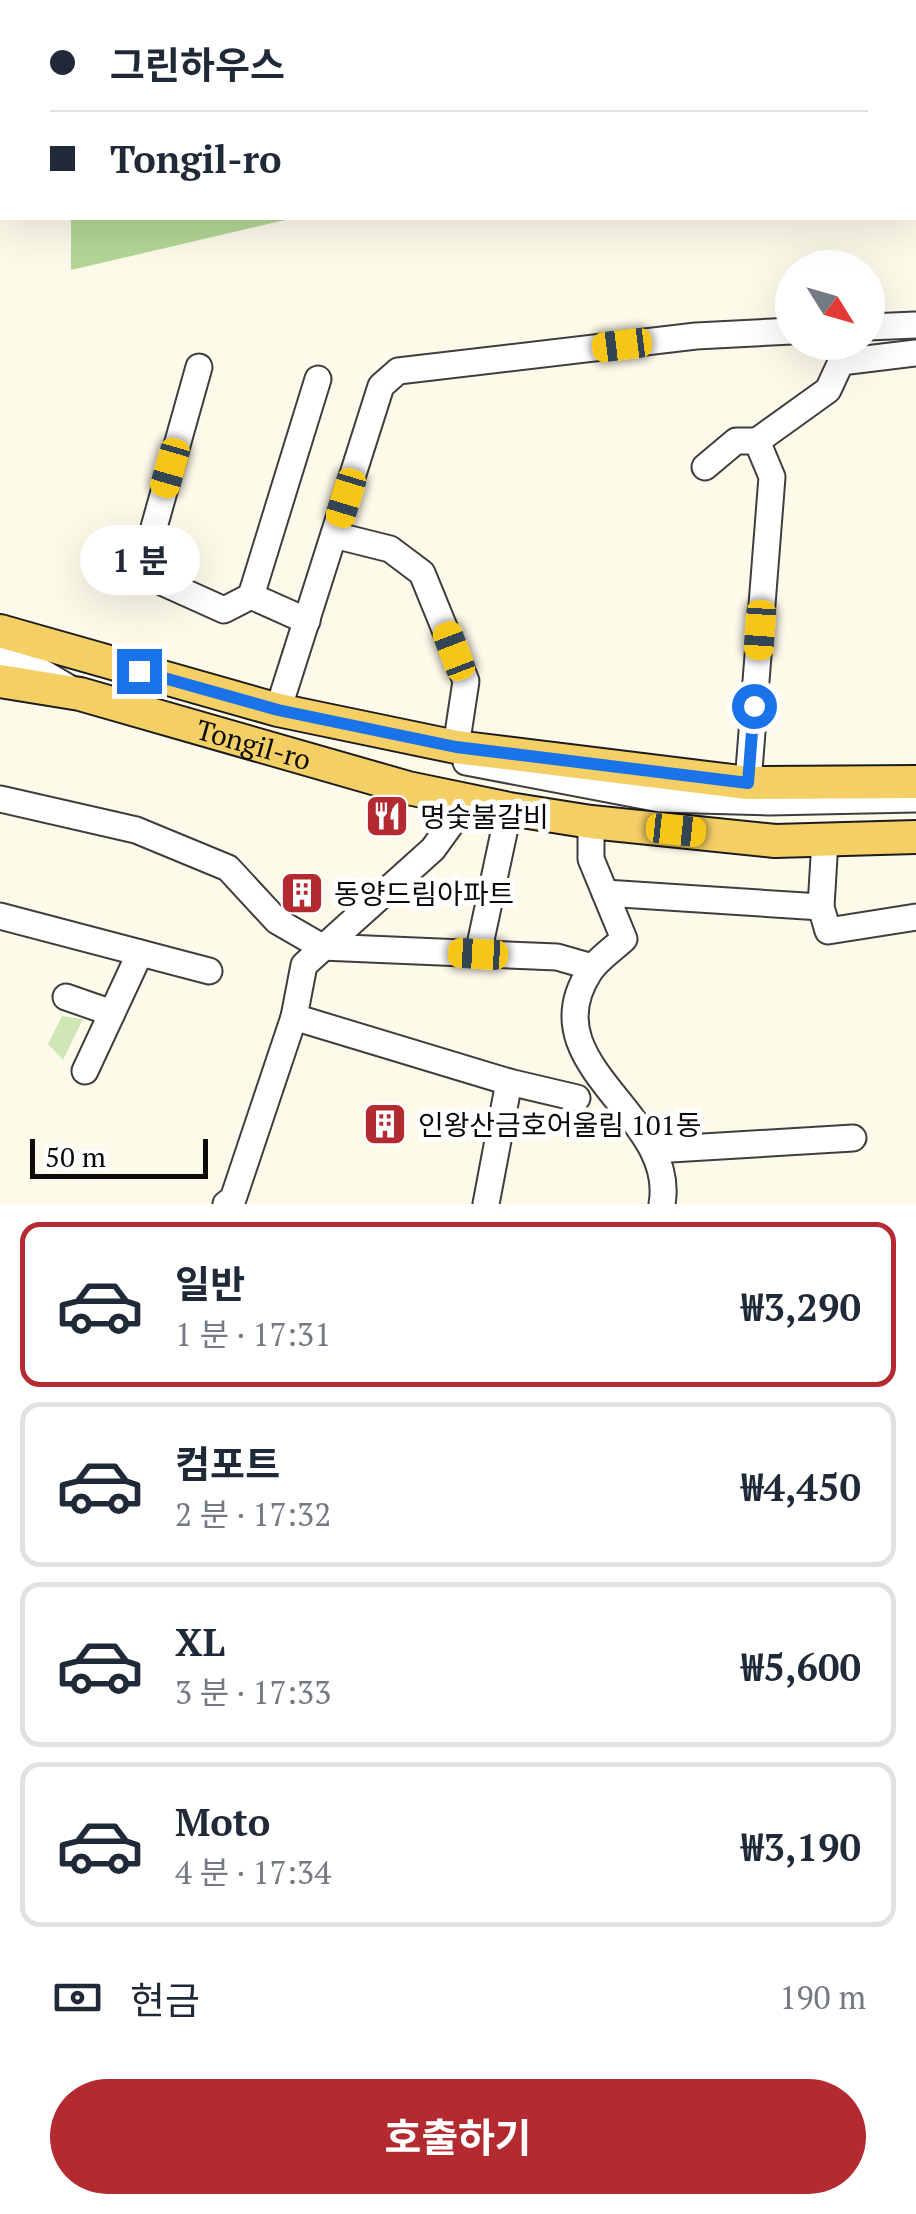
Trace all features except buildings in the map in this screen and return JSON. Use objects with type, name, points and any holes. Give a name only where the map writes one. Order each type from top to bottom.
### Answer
[{"type":"main road","name":"Tongil-ro","points":[[0,631],[278,710],[456,747],[748,783],[916,782]]},
{"type":"main road","name":"Tongil-ro","points":[[0,681],[80,694],[467,802],[600,822],[775,841],[916,837]]},
{"type":"main road","points":[[267,747],[278,710]]},
{"type":"street","points":[[885,326],[916,324]]},
{"type":"street","points":[[775,333],[716,335],[398,370],[381,386],[278,710],[427,754],[660,799],[916,799]]},
{"type":"street","points":[[705,467],[736,441],[756,442],[828,390],[840,362],[916,353]]},
{"type":"street","points":[[198,367],[142,570],[224,610],[251,596],[318,379]]},
{"type":"street","points":[[748,783],[772,476],[756,442]]},
{"type":"street","points":[[334,536],[390,550],[422,573],[466,682],[456,747]]},
{"type":"street","points":[[251,596],[307,621]]},
{"type":"street","points":[[0,659],[37,669],[80,694]]},
{"type":"street","points":[[0,799],[136,830],[228,868],[277,921],[322,948],[558,958],[592,967]]},
{"type":"street","points":[[229,1202],[294,1017],[304,965],[432,849],[467,802]]},
{"type":"street","points":[[478,954],[509,809]]},
{"type":"street","points":[[662,1204],[666,1187],[654,1150],[582,1055],[576,1028],[576,996],[592,967],[624,939],[591,858],[600,822],[916,812]]},
{"type":"street","points":[[824,919],[825,840]]},
{"type":"street","points":[[605,893],[824,919],[916,917]]},
{"type":"street","points":[[0,916],[209,971]]},
{"type":"street","points":[[85,1071],[140,953]]},
{"type":"street","points":[[66,997],[112,1012]]},
{"type":"street","points":[[294,1017],[509,1082],[577,1098]]},
{"type":"street","points":[[486,1204],[509,1082]]},
{"type":"street","points":[[654,1150],[853,1138]]},
{"type":"green space","points":[[71,220],[285,220],[71,270]]},
{"type":"green space","points":[[62,1016],[83,1019],[63,1060],[48,1044]]},
{"type":"place","name":"명숯불갈비","points":[[387,816]]},
{"type":"place","name":"동양드림아파트","points":[[302,893]]},
{"type":"place","name":"인왕산금호어울림 101동","points":[[385,1124]]},
{"type":"route","points":[[139,671],[278,710],[456,747],[748,783],[754,706]]}]
